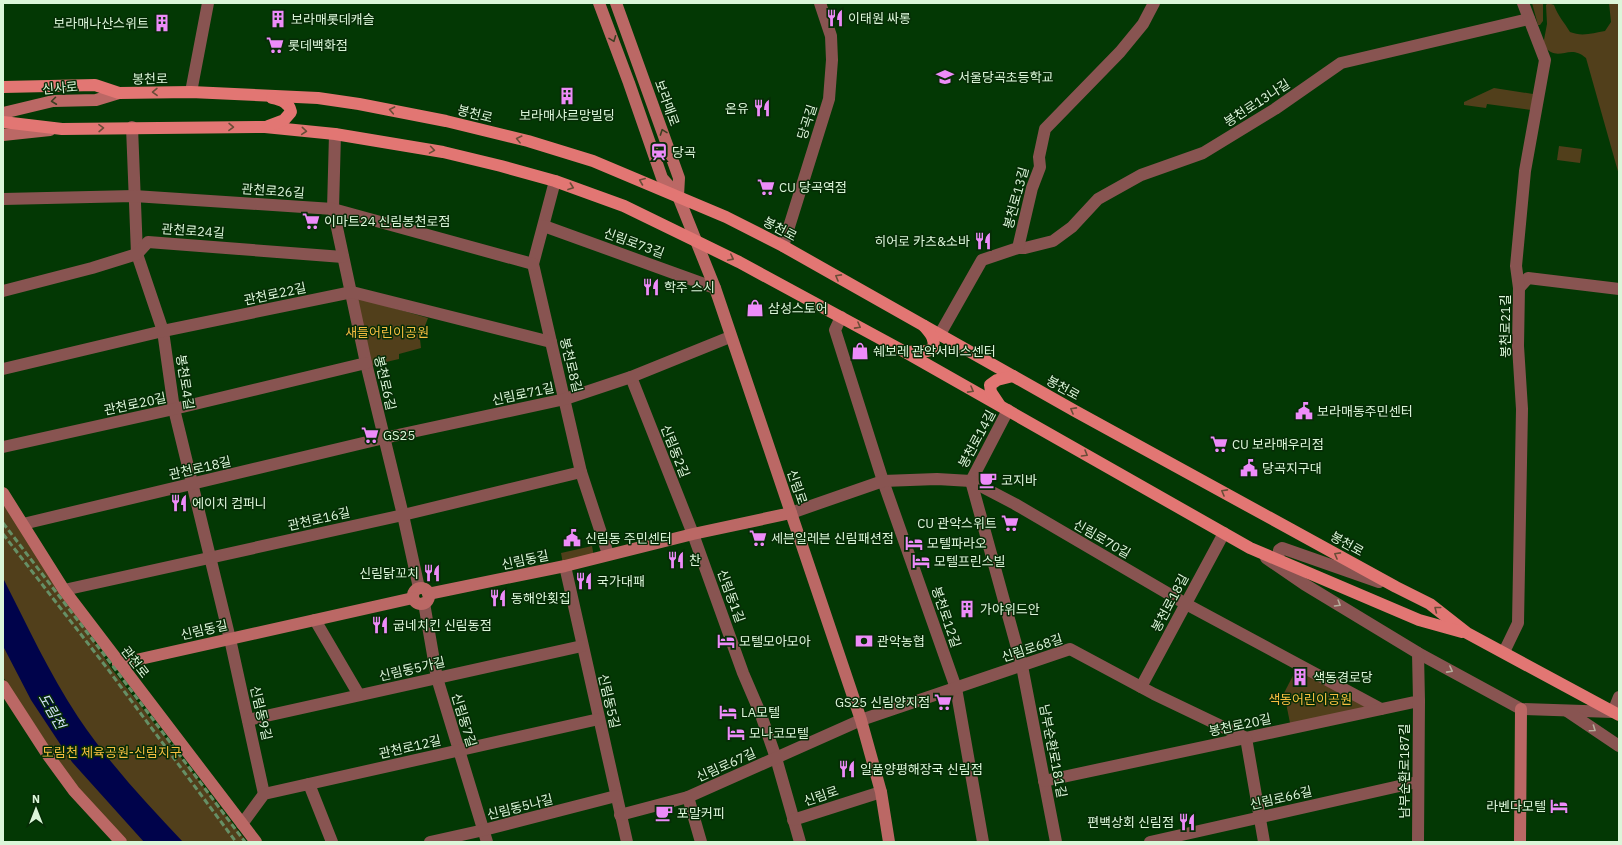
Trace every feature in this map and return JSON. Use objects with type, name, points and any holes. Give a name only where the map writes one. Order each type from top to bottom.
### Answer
[{"type":"main road","points":[[599,3],[662,178],[678,196]]},
{"type":"main road","name":"보라매로","points":[[616,3],[680,178],[678,196]]},
{"type":"main road","name":"봉천로","points":[[3,87],[95,85],[120,93],[191,92],[262,94],[318,98],[446,120],[528,141],[593,161],[726,217],[783,246],[1013,376],[1396,587],[1430,604],[1467,633],[1617,713]]},
{"type":"main road","name":"신사로","points":[[3,113],[53,101],[96,100],[120,93]]},
{"type":"main road","points":[[262,94],[284,102],[290,107],[291,112],[284,120],[265,128]]},
{"type":"main road","name":"봉천로","points":[[3,122],[62,129],[132,127],[265,128],[334,134],[443,152],[502,166],[555,181],[624,206],[697,240],[905,352],[1250,548],[1419,620],[1467,633]]},
{"type":"main road","points":[[3,135],[62,129]]},
{"type":"main road","name":"신림로","points":[[678,196],[697,240],[714,288],[861,720],[881,792],[889,842]]},
{"type":"main road","points":[[905,352],[927,351],[933,349],[934,342],[931,334],[923,324]]},
{"type":"main road","points":[[1004,408],[991,392],[990,385],[996,380],[1013,376]]},
{"type":"main road","name":"관천로","points":[[3,493],[64,590],[118,664],[256,842]]},
{"type":"main road","name":"신림동길","points":[[118,664],[421,596],[564,566],[693,534],[791,513]]},
{"type":"main road","points":[[4,689],[47,754],[74,791],[122,842]]},
{"type":"main road","points":[[1520,842],[1521,709]]},
{"type":"street","points":[[191,92],[208,3]]},
{"type":"street","name":"당곡길","points":[[783,246],[829,99],[832,60],[831,36],[820,3]]},
{"type":"street","name":"봉천로13길","points":[[940,334],[982,260],[1018,248],[1032,188],[1040,167],[1038,157],[1045,129],[1120,52],[1143,24],[1154,3]]},
{"type":"street","name":"봉천로21길","points":[[1504,652],[1518,623],[1522,409],[1518,346],[1519,288],[1516,266],[1525,171],[1545,60],[1523,3]]},
{"type":"street","name":"봉천로13나길","points":[[1018,248],[1025,248],[1053,241],[1072,227],[1104,196],[1141,175],[1203,152],[1275,109],[1341,64],[1529,19]]},
{"type":"street","name":"봉천로4길","points":[[132,127],[137,254],[163,331],[174,410],[230,639]]},
{"type":"street","name":"봉천로6길","points":[[334,134],[333,209],[366,363],[421,596]]},
{"type":"street","name":"봉천로8길","points":[[555,181],[533,264],[581,472],[608,554]]},
{"type":"street","name":"관천로26길","points":[[3,199],[134,196],[333,209],[533,264]]},
{"type":"street","name":"신림로73길","points":[[544,226],[714,288]]},
{"type":"street","name":"관천로24길","points":[[3,291],[92,268],[137,254],[148,242],[343,257]]},
{"type":"street","points":[[1519,288],[1528,278],[1619,288]]},
{"type":"street","name":"관천로22길","points":[[3,369],[163,331],[352,292],[551,342]]},
{"type":"street","name":"봉천로12길","points":[[840,317],[835,330],[883,481],[956,688],[983,842]]},
{"type":"street","name":"신림로71길","points":[[384,438],[565,399],[631,378],[730,337]]},
{"type":"street","name":"관천로20길","points":[[3,447],[174,410],[366,363]]},
{"type":"street","name":"신림동2길","points":[[631,378],[693,534]]},
{"type":"street","name":"봉천로14길","points":[[1004,408],[970,481],[1022,666]]},
{"type":"street","name":"관천로18길","points":[[23,524],[384,438]]},
{"type":"street","name":"관천로16길","points":[[64,590],[403,515],[581,472]]},
{"type":"street","name":"신림로70길","points":[[791,513],[883,481],[937,479],[970,481],[1016,504],[1186,604],[1382,709]]},
{"type":"street","name":"봉천로18길","points":[[1141,687],[1224,533]]},
{"type":"street","name":"신림동1길","points":[[693,534],[776,758],[800,842]]},
{"type":"street","points":[[1250,548],[1304,584],[1418,653],[1521,709],[1617,713],[1619,697]]},
{"type":"street","points":[[1304,584],[1278,560],[1279,550],[1286,548],[1316,561],[1396,587]]},
{"type":"street","name":"신림동5길","points":[[564,566],[627,842]]},
{"type":"street","name":"신림동7길","points":[[421,596],[437,678],[485,836]]},
{"type":"street","points":[[315,620],[359,695]]},
{"type":"street","name":"신림동9길","points":[[230,639],[264,794]]},
{"type":"street","name":"신림동5가길","points":[[248,720],[582,646]]},
{"type":"street","name":"신림로68길","points":[[861,720],[1070,649],[1141,687],[1246,738]]},
{"type":"street","points":[[1418,653],[1419,701]]},
{"type":"street","name":"남부순환로181길","points":[[1022,666],[1056,842]]},
{"type":"street","name":"봉천로20길","points":[[1044,781],[1419,701]]},
{"type":"street","name":"남부순환로187길","points":[[1418,842],[1417,782],[1419,701]]},
{"type":"street","points":[[1567,711],[1619,746]]},
{"type":"street","name":"관천로12길","points":[[264,794],[599,719]]},
{"type":"street","name":"신림로67길","points":[[620,815],[688,797],[861,720]]},
{"type":"street","points":[[1246,738],[1264,842]]},
{"type":"street","name":"신림로66길","points":[[1150,842],[1417,782]]},
{"type":"street","points":[[309,784],[332,842]]},
{"type":"street","name":"신림로","points":[[793,820],[881,792]]},
{"type":"street","points":[[242,824],[264,794]]},
{"type":"street","name":"신림동5나길","points":[[430,842],[485,836],[616,796]]},
{"type":"street","points":[[688,797],[701,842]]},
{"type":"green space","points":[[1532,3],[1543,3],[1543,21],[1540,25],[1538,25]]},
{"type":"green space","points":[[1548,3],[1554,5],[1559,16],[1570,32],[1592,34],[1605,31],[1611,22],[1609,3],[1619,3],[1619,175],[1586,58],[1574,52],[1559,54],[1554,53],[1549,51],[1543,45],[1547,24],[1546,5]]},
{"type":"green space","points":[[1494,88],[1533,94],[1531,110],[1487,104],[1486,108],[1464,105],[1464,102]]},
{"type":"green space","points":[[1559,146],[1582,149],[1580,163],[1557,160]]},
{"type":"green space","name":"새들어린이공원","points":[[355,297],[428,318],[420,339],[421,348],[399,354],[399,359],[369,366]]},
{"type":"green space","name":"도림천 체육공원-신림지구","points":[[3,500],[111,668],[247,842],[128,842],[74,784],[3,677]]},
{"type":"green space","points":[[592,546],[594,557],[563,564],[561,553]]},
{"type":"green space","name":"색동어린이공원","points":[[1299,664],[1381,709],[1291,728],[1284,693]]},
{"type":"water","name":"도림천","points":[[3,578],[48,666],[78,717],[102,750],[141,797],[183,842],[144,842],[72,762],[31,700],[3,646]]},
{"type":"railway","points":[[3,523],[245,842]]},
{"type":"railway","points":[[3,534],[107,668],[236,842]]},
{"type":"place","name":"이태원 싸롱","points":[[835,18]]},
{"type":"place","name":"보라매롯데캐슬","points":[[278,19]]},
{"type":"place","name":"보라매나산스위트","points":[[162,23]]},
{"type":"place","name":"롯데백화점","points":[[275,45]]},
{"type":"place","name":"서울당곡초등학교","points":[[945,77]]},
{"type":"place","name":"보라매샤르망빌딩","points":[[567,96]]},
{"type":"place","name":"온유","points":[[762,108]]},
{"type":"place","name":"당곡","points":[[659,152]]},
{"type":"place","name":"CU 당곡역점","points":[[766,187]]},
{"type":"place","name":"이마트24 신림봉천로점","points":[[311,221]]},
{"type":"place","name":"히어로 카츠&소바","points":[[983,241]]},
{"type":"place","name":"학주 스시","points":[[651,287]]},
{"type":"place","name":"삼성스토어","points":[[755,308]]},
{"type":"place","name":"쉐보레 관악서비스센터","points":[[860,351]]},
{"type":"place","name":"보라매동주민센터","points":[[1304,411]]},
{"type":"place","name":"GS25","points":[[370,435]]},
{"type":"place","name":"CU 보라매우리점","points":[[1219,444]]},
{"type":"place","name":"당곡지구대","points":[[1249,468]]},
{"type":"place","name":"코지바","points":[[988,480]]},
{"type":"place","name":"에이치 컴퍼니","points":[[179,503]]},
{"type":"place","name":"CU 관악스위트","points":[[1010,523]]},
{"type":"place","name":"신림동 주민센터","points":[[572,538]]},
{"type":"place","name":"세븐일레븐 신림패션점","points":[[758,538]]},
{"type":"place","name":"모텔파라오","points":[[914,543]]},
{"type":"place","name":"찬","points":[[676,560]]},
{"type":"place","name":"모텔프린스빌","points":[[921,561]]},
{"type":"place","name":"신림닭꼬치","points":[[432,573]]},
{"type":"place","name":"국가대패","points":[[584,581]]},
{"type":"place","name":"동해안횟집","points":[[498,598]]},
{"type":"place","name":"가야위드안","points":[[967,609]]},
{"type":"place","name":"굽네치킨 신림동점","points":[[380,625]]},
{"type":"place","name":"모텔모아모아","points":[[726,641]]},
{"type":"place","name":"관악농협","points":[[864,641]]},
{"type":"place","name":"색동경로당","points":[[1300,677]]},
{"type":"place","name":"GS25 신림양지점","points":[[943,702]]},
{"type":"place","name":"LA모텔","points":[[728,712]]},
{"type":"place","name":"모나코모텔","points":[[736,733]]},
{"type":"place","name":"일품양평해장국 신림점","points":[[847,769]]},
{"type":"place","name":"라벤다모텔","points":[[1559,806]]},
{"type":"place","name":"포말커피","points":[[664,813]]},
{"type":"place","name":"편백상회 신림점","points":[[1187,822]]}]
